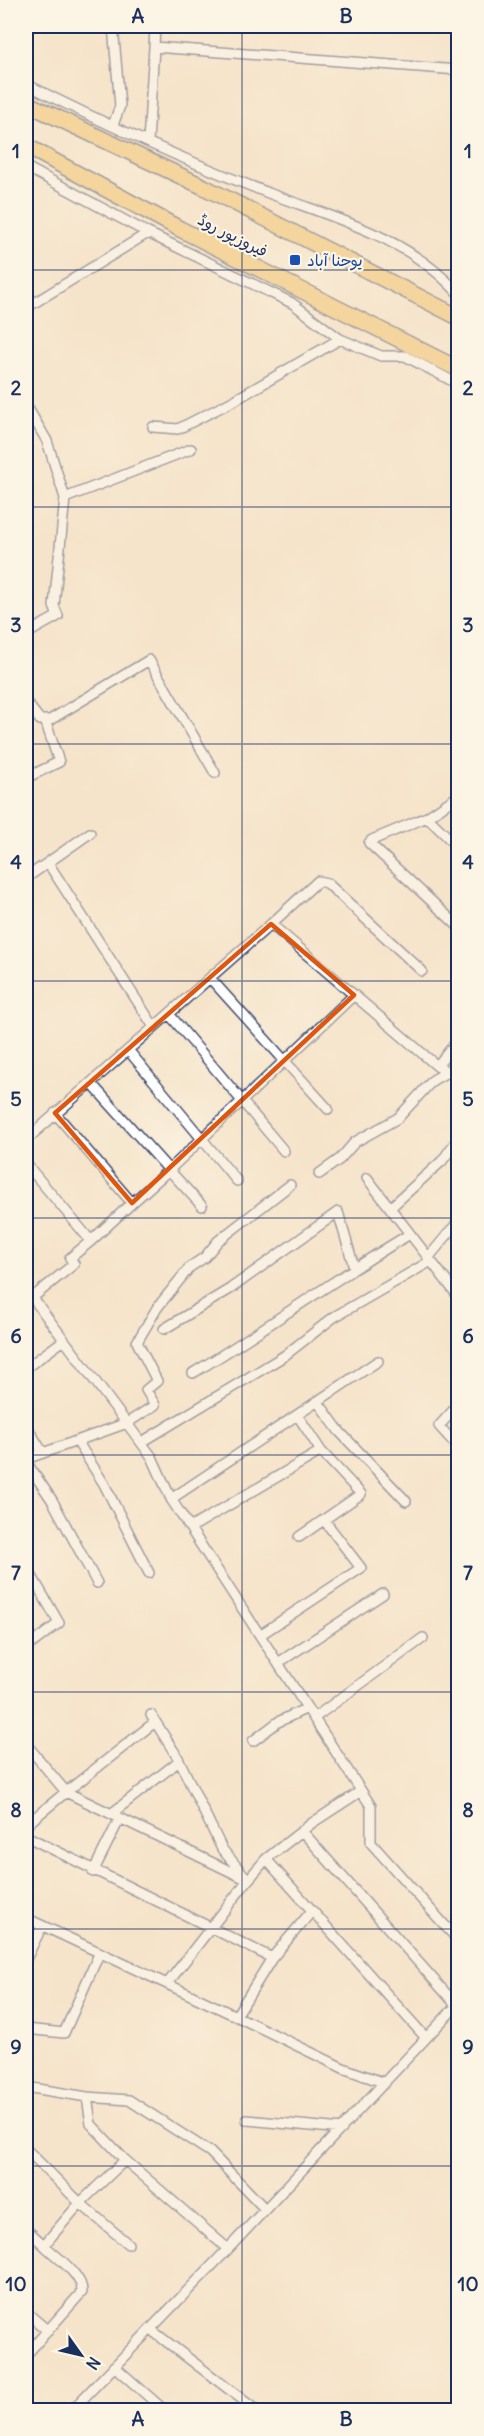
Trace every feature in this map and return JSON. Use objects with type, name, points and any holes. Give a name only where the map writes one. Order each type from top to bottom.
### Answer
[{"type":"main road","name":"فیروزپور روڈ","points":[[26,103],[204,187],[459,317]]},
{"type":"main road","name":"فیروزپور روڈ","points":[[26,146],[180,229],[459,369]]},
{"type":"street","points":[[113,26],[120,106],[113,125]]},
{"type":"street","points":[[148,142],[155,26]]},
{"type":"street","points":[[154,47],[459,70]]},
{"type":"street","points":[[26,87],[272,194],[341,218],[414,255],[438,271],[459,293]]},
{"type":"street","points":[[26,167],[148,233],[292,303],[340,339],[381,356],[405,356],[459,384]]},
{"type":"street","points":[[26,308],[148,233]]},
{"type":"street","points":[[153,427],[178,429],[340,339]]},
{"type":"street","points":[[26,405],[47,441],[65,498],[54,606],[58,616],[26,634]]},
{"type":"street","points":[[65,498],[191,449]]},
{"type":"street","points":[[26,702],[40,720],[50,720],[149,660],[215,773]]},
{"type":"street","points":[[26,778],[59,762],[45,720]]},
{"type":"street","points":[[459,796],[427,817],[369,843],[459,927]]},
{"type":"street","points":[[427,817],[459,847]]},
{"type":"street","points":[[26,878],[90,833]]},
{"type":"street","points":[[48,863],[154,1027]]},
{"type":"street","points":[[26,1140],[318,881],[327,883],[422,971]]},
{"type":"street","points":[[271,924],[437,1066],[459,1078]]},
{"type":"street","points":[[210,978],[328,1109]]},
{"type":"street","points":[[32,1298],[74,1264],[70,1258],[169,1170],[354,995]]},
{"type":"street","points":[[169,1014],[284,1151]]},
{"type":"street","points":[[437,1066],[459,1040]]},
{"type":"street","points":[[128,1050],[237,1181]]},
{"type":"street","points":[[319,1174],[340,1159],[356,1142],[398,1118],[433,1080],[447,1072]]},
{"type":"street","points":[[90,1083],[202,1206]]},
{"type":"street","points":[[55,1113],[132,1203]]},
{"type":"street","points":[[390,1208],[442,1161],[459,1139]]},
{"type":"street","points":[[26,1164],[91,1241]]},
{"type":"street","points":[[367,1178],[459,1296]]},
{"type":"street","points":[[97,1583],[52,1500],[26,1461],[127,1423],[155,1405],[146,1390],[157,1381],[137,1342],[157,1308],[190,1267],[205,1257],[218,1241],[290,1185]]},
{"type":"street","points":[[164,1329],[230,1289],[338,1212],[354,1267]]},
{"type":"street","points":[[141,1442],[284,1356],[334,1317],[430,1260],[459,1222]]},
{"type":"street","points":[[192,1373],[271,1326],[354,1267],[410,1234]]},
{"type":"street","points":[[26,1289],[152,1456],[171,1499],[362,1791],[371,1806],[371,1843],[459,1940]]},
{"type":"street","points":[[26,1368],[64,1340]]},
{"type":"street","points":[[171,1499],[378,1361]]},
{"type":"street","points":[[318,1402],[339,1431],[406,1501]]},
{"type":"street","points":[[459,1405],[439,1426],[459,1447]]},
{"type":"street","points":[[298,1416],[321,1451],[361,1494],[299,1537]]},
{"type":"street","points":[[26,1425],[44,1453]]},
{"type":"street","points":[[77,1441],[104,1484],[149,1573]]},
{"type":"street","points":[[190,1528],[321,1451]]},
{"type":"street","points":[[260,1635],[361,1568],[324,1520]]},
{"type":"street","points":[[26,1566],[58,1623],[26,1648]]},
{"type":"street","points":[[278,1663],[383,1594]]},
{"type":"street","points":[[314,1718],[423,1638]]},
{"type":"street","points":[[253,1741],[278,1722],[307,1708]]},
{"type":"street","points":[[26,1825],[153,1718],[179,1761],[222,1849],[248,1880]]},
{"type":"street","points":[[26,1744],[66,1792],[248,1880]]},
{"type":"street","points":[[93,1872],[116,1816],[179,1761]]},
{"type":"street","points":[[167,1984],[266,1859],[302,1831],[362,1791]]},
{"type":"street","points":[[72,2410],[228,2249],[458,2005],[302,1831]]},
{"type":"street","points":[[26,1836],[93,1872],[272,1958]]},
{"type":"street","points":[[266,1859],[426,2038]]},
{"type":"street","points":[[236,2016],[272,1958],[311,1912]]},
{"type":"street","points":[[26,1918],[343,2068],[385,2083]]},
{"type":"street","points":[[26,1959],[42,1926]]},
{"type":"street","points":[[26,2029],[64,2033],[99,1954]]},
{"type":"street","points":[[26,2087],[87,2097],[129,2100],[145,2108],[210,2152],[265,2209]]},
{"type":"street","points":[[87,2097],[91,2124],[125,2160],[228,2249]]},
{"type":"street","points":[[247,2120],[342,2129]]},
{"type":"street","points":[[26,2149],[80,2203],[128,2244]]},
{"type":"street","points":[[44,2245],[80,2203],[125,2160]]},
{"type":"street","points":[[26,2229],[83,2286],[82,2292],[26,2355]]},
{"type":"street","points":[[26,2312],[48,2331]]},
{"type":"street","points":[[150,2330],[256,2410]]},
{"type":"street","points":[[114,2366],[164,2410]]},
{"type":"highlighted area","points":[[271,924],[354,995],[132,1203],[55,1113]]},
{"type":"place","name":"یوحنا آباد","points":[[295,260]]}]
